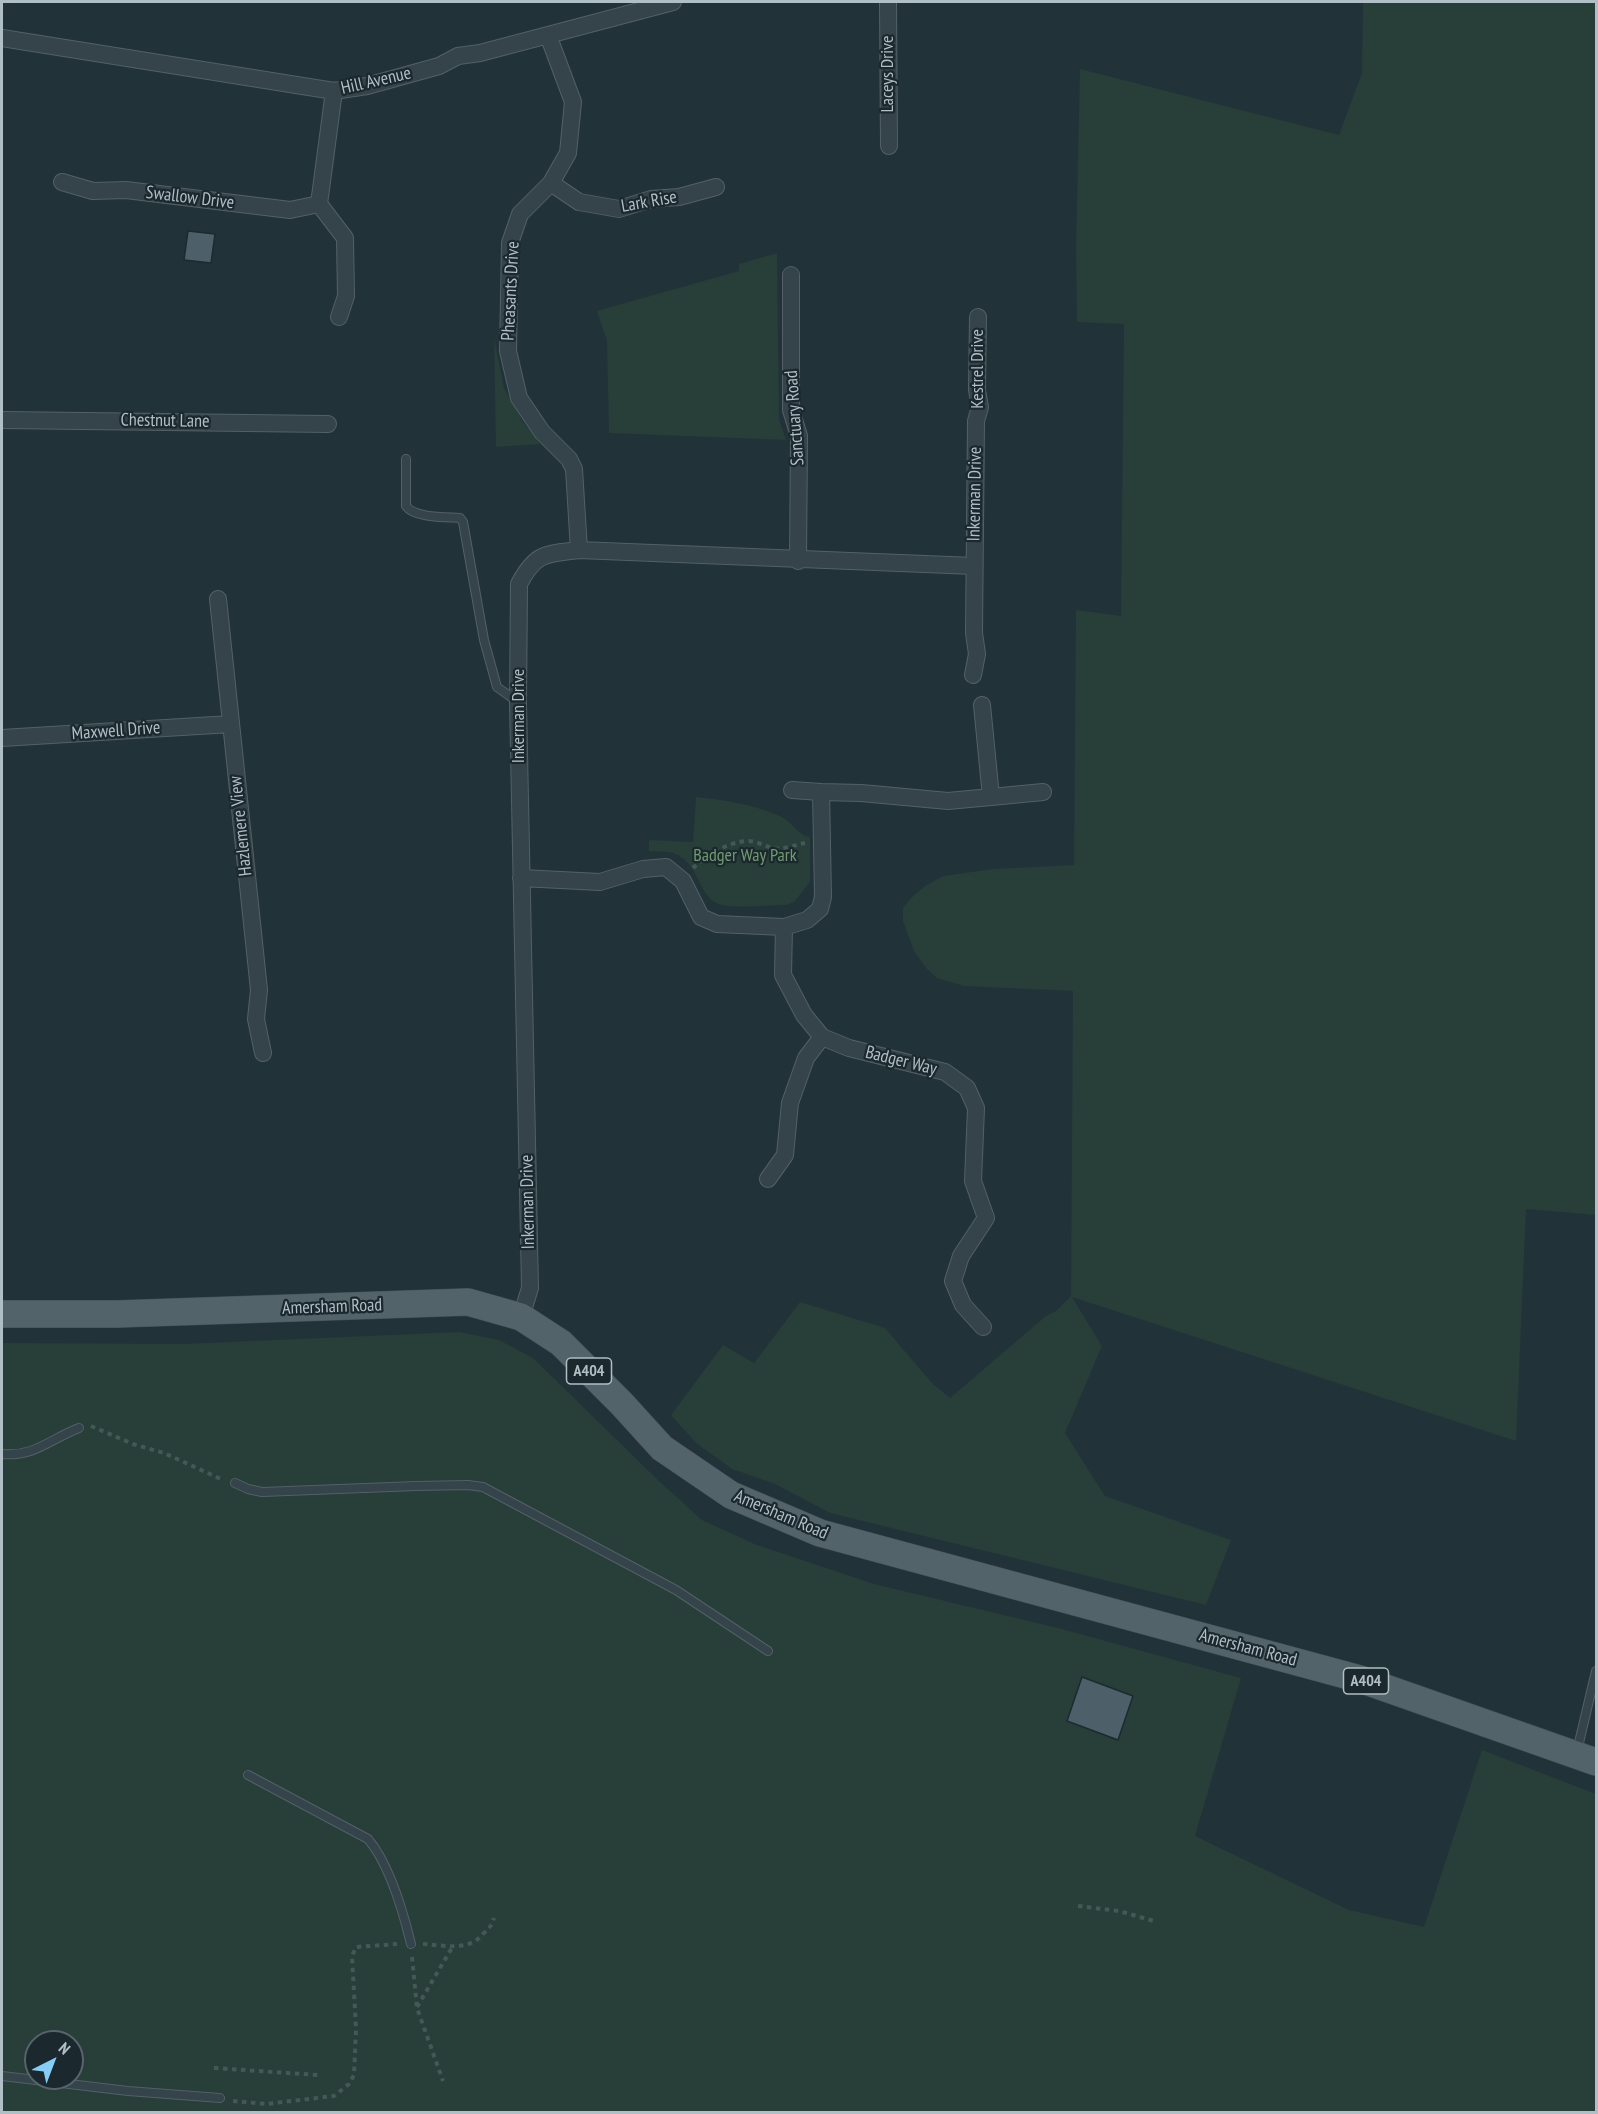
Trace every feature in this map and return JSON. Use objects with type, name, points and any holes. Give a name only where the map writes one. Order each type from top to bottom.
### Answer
[{"type":"main road","name":"Amersham Road","points":[[2,1314],[117,1314],[468,1302],[521,1317],[561,1343],[662,1448],[731,1495],[819,1533],[1360,1678],[1586,1758]]},
{"type":"street","name":"Hill Avenue","points":[[2,38],[334,91],[367,86],[439,66],[458,56],[480,53],[672,2]]},
{"type":"street","name":"Laceys Drive","points":[[888,2],[889,146]]},
{"type":"street","name":"Pheasants Drive","points":[[548,35],[573,102],[568,153],[551,183],[520,214],[510,243],[508,351],[519,398],[542,432],[569,459],[574,469],[579,550]]},
{"type":"street","points":[[334,91],[319,204],[345,238],[346,297],[339,317]]},
{"type":"street","name":"Swallow Drive","points":[[62,182],[93,191],[126,190],[290,210],[319,204]]},
{"type":"street","name":"Lark Rise","points":[[551,183],[579,202],[619,209],[651,199],[679,196],[716,187]]},
{"type":"street","name":"Sanctuary Road","points":[[791,275],[791,410],[799,436],[798,561]]},
{"type":"street","name":"Kestrel Drive","points":[[976,421],[980,407],[977,390],[978,317]]},
{"type":"street","name":"Chestnut Lane","points":[[2,420],[328,424]]},
{"type":"street","name":"Inkerman Drive","points":[[973,675],[977,654],[974,633],[976,421]]},
{"type":"street","name":"Inkerman Drive","points":[[521,1317],[530,1288],[518,703],[519,584],[528,567],[544,555],[579,550],[798,561],[974,566]]},
{"type":"street","name":"Hazlemere View","points":[[218,599],[259,990],[256,1019],[263,1053]]},
{"type":"street","points":[[982,705],[991,797]]},
{"type":"street","name":"Maxwell Drive","points":[[2,738],[231,724]]},
{"type":"street","points":[[792,790],[861,793],[948,801],[1042,792]]},
{"type":"street","points":[[521,878],[600,882],[644,869],[666,867],[683,881],[701,917],[717,924],[784,927],[807,920],[820,909],[823,897],[821,792]]},
{"type":"street","name":"Badger Way","points":[[784,927],[783,975],[804,1015],[822,1036],[849,1048],[945,1072],[967,1088],[976,1108],[973,1181],[986,1218],[961,1256],[953,1281],[963,1305],[983,1327]]},
{"type":"street","points":[[768,1179],[785,1155],[790,1103],[806,1058],[822,1036]]},
{"type":"lane","points":[[406,459],[406,506],[409,510],[419,514],[460,518],[463,522],[484,640],[497,687],[518,703]]},
{"type":"lane","points":[[2,1454],[15,1456],[26,1453],[48,1445],[79,1428]]},
{"type":"lane","points":[[235,1483],[262,1492],[416,1486],[483,1487],[676,1590],[768,1651]]},
{"type":"lane","points":[[1586,1758],[1596,1671]]},
{"type":"lane","points":[[248,1776],[368,1839],[383,1862],[394,1888],[406,1921],[411,1944]]},
{"type":"lane","points":[[2,2076],[128,2091],[220,2098]]},
{"type":"path","points":[[683,881],[694,866],[722,848],[739,842],[750,841],[771,848],[781,848],[821,840]]},
{"type":"path","points":[[79,1428],[85,1425],[95,1427],[122,1440],[164,1453],[201,1471],[235,1483]]},
{"type":"path","points":[[1078,1906],[1119,1911],[1157,1922]]},
{"type":"path","points":[[220,2098],[266,2104],[334,2096],[354,2075],[356,2029],[352,1956],[356,1947],[474,1944],[492,1925],[495,1918]]},
{"type":"path","points":[[411,1944],[417,2008],[443,2081]]},
{"type":"path","points":[[417,2008],[453,1946]]},
{"type":"path","points":[[214,2068],[318,2075]]},
{"type":"green space","points":[[1363,2],[1596,2],[1596,1215],[1526,1209],[1516,1441],[1072,1297],[1102,1346],[1065,1433],[1105,1496],[1231,1540],[1206,1605],[830,1513],[775,1484],[732,1469],[696,1443],[671,1415],[723,1345],[754,1363],[800,1302],[885,1328],[933,1384],[950,1398],[1046,1316],[1056,1311],[1071,1296],[1073,991],[964,986],[937,978],[914,951],[903,921],[903,908],[925,886],[943,876],[994,869],[1074,865],[1076,610],[1121,616],[1124,324],[1077,322],[1076,246],[1080,69],[1339,135],[1362,73]]},
{"type":"green space","points":[[777,253],[779,419],[786,440],[609,433],[607,341],[597,311],[739,271],[739,264]]},
{"type":"green space","points":[[494,338],[504,388],[523,422],[540,444],[496,447]]},
{"type":"green space","name":"Badger Way Park","points":[[696,797],[759,808],[784,818],[802,834],[810,837],[810,882],[794,902],[786,905],[751,906],[719,904],[706,894],[694,871],[682,857],[670,852],[649,851],[649,840],[693,842]]},
{"type":"green space","points":[[460,1332],[499,1340],[533,1358],[702,1520],[757,1545],[874,1584],[1058,1628],[1241,1678],[1195,1836],[1349,1910],[1424,1927],[1482,1750],[1596,1794],[1596,2112],[2,2112],[2,1343],[184,1344]]},
{"type":"building","points":[[188,231],[215,234],[211,263],[184,260]]},
{"type":"building","points":[[1082,1677],[1133,1696],[1118,1740],[1067,1721]]}]
